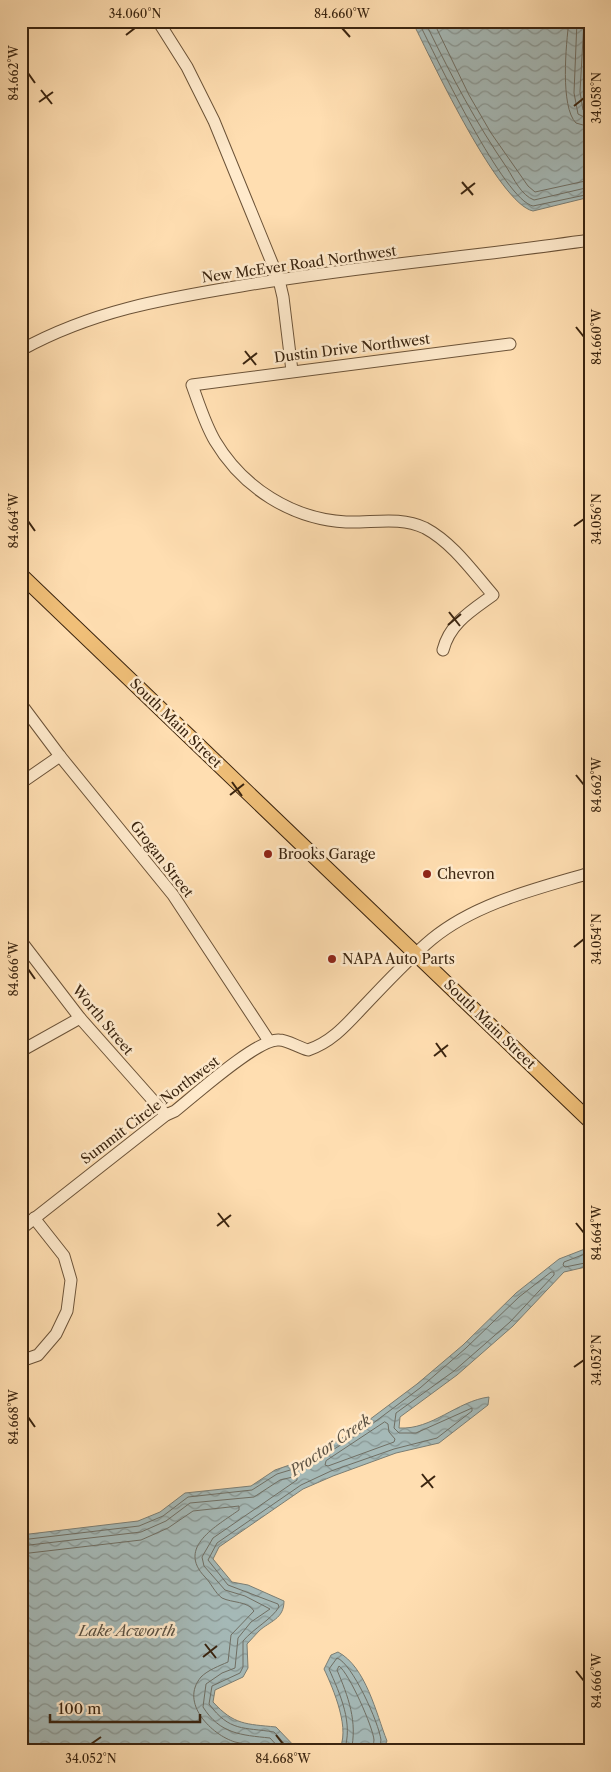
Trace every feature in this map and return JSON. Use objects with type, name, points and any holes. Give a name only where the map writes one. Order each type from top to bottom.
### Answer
[{"type":"main road","name":"South Main Street","points":[[21,575],[590,1121]]},
{"type":"street","points":[[158,21],[187,67],[214,121],[279,280],[292,371]]},
{"type":"street","name":"New McEver Road Northwest","points":[[21,350],[55,331],[106,313],[147,302],[336,270],[493,254],[590,240]]},
{"type":"street","name":"Dustin Drive Northwest","points":[[443,650],[446,637],[456,624],[493,595],[454,551],[425,528],[411,523],[395,520],[345,522],[316,517],[291,509],[268,497],[242,475],[221,449],[209,430],[192,385],[510,344]]},
{"type":"street","name":"Grogan Street","points":[[21,704],[60,756],[173,895],[269,1041]]},
{"type":"street","points":[[21,783],[60,756]]},
{"type":"street","points":[[269,1041],[281,1039],[305,1049],[321,1046],[342,1030],[416,953],[449,926],[479,910],[531,890],[590,873]]},
{"type":"street","name":"Worth Street","points":[[21,941],[80,1018],[166,1115]]},
{"type":"street","points":[[21,1051],[80,1018]]},
{"type":"street","name":"Summit Circle Northwest","points":[[21,1229],[166,1115],[175,1111],[240,1060],[269,1041]]},
{"type":"street","points":[[21,1362],[38,1355],[56,1334],[67,1310],[71,1280],[64,1256],[34,1218]]},
{"type":"water","points":[[418,21],[587,21],[585,93],[590,124],[590,197],[533,211],[519,203],[503,184],[468,130],[416,29]]},
{"type":"water","name":"Lake Acworth","points":[[590,1247],[590,1266],[564,1272],[513,1326],[457,1375],[400,1417],[399,1428],[422,1425],[466,1404],[489,1397],[488,1405],[439,1443],[396,1453],[303,1489],[219,1547],[213,1559],[232,1582],[248,1585],[284,1601],[282,1612],[279,1616],[259,1631],[247,1644],[248,1668],[243,1677],[215,1690],[213,1702],[227,1715],[241,1722],[276,1727],[299,1751],[21,1751],[21,1535],[138,1521],[160,1512],[185,1493],[251,1486],[275,1470],[307,1459],[357,1429],[417,1384],[463,1345],[516,1293],[559,1259]]},
{"type":"water","points":[[338,1652],[356,1668],[369,1692],[387,1741],[382,1751],[338,1751],[342,1743],[343,1733],[340,1710],[324,1669],[331,1655]]},
{"type":"place","name":"Brooks Garage","points":[[268,854]]},
{"type":"place","name":"Chevron","points":[[427,874]]},
{"type":"place","name":"NAPA Auto Parts","points":[[332,959]]},
{"type":"water label","name":"Proctor Creek","points":[[330,1445]]}]
